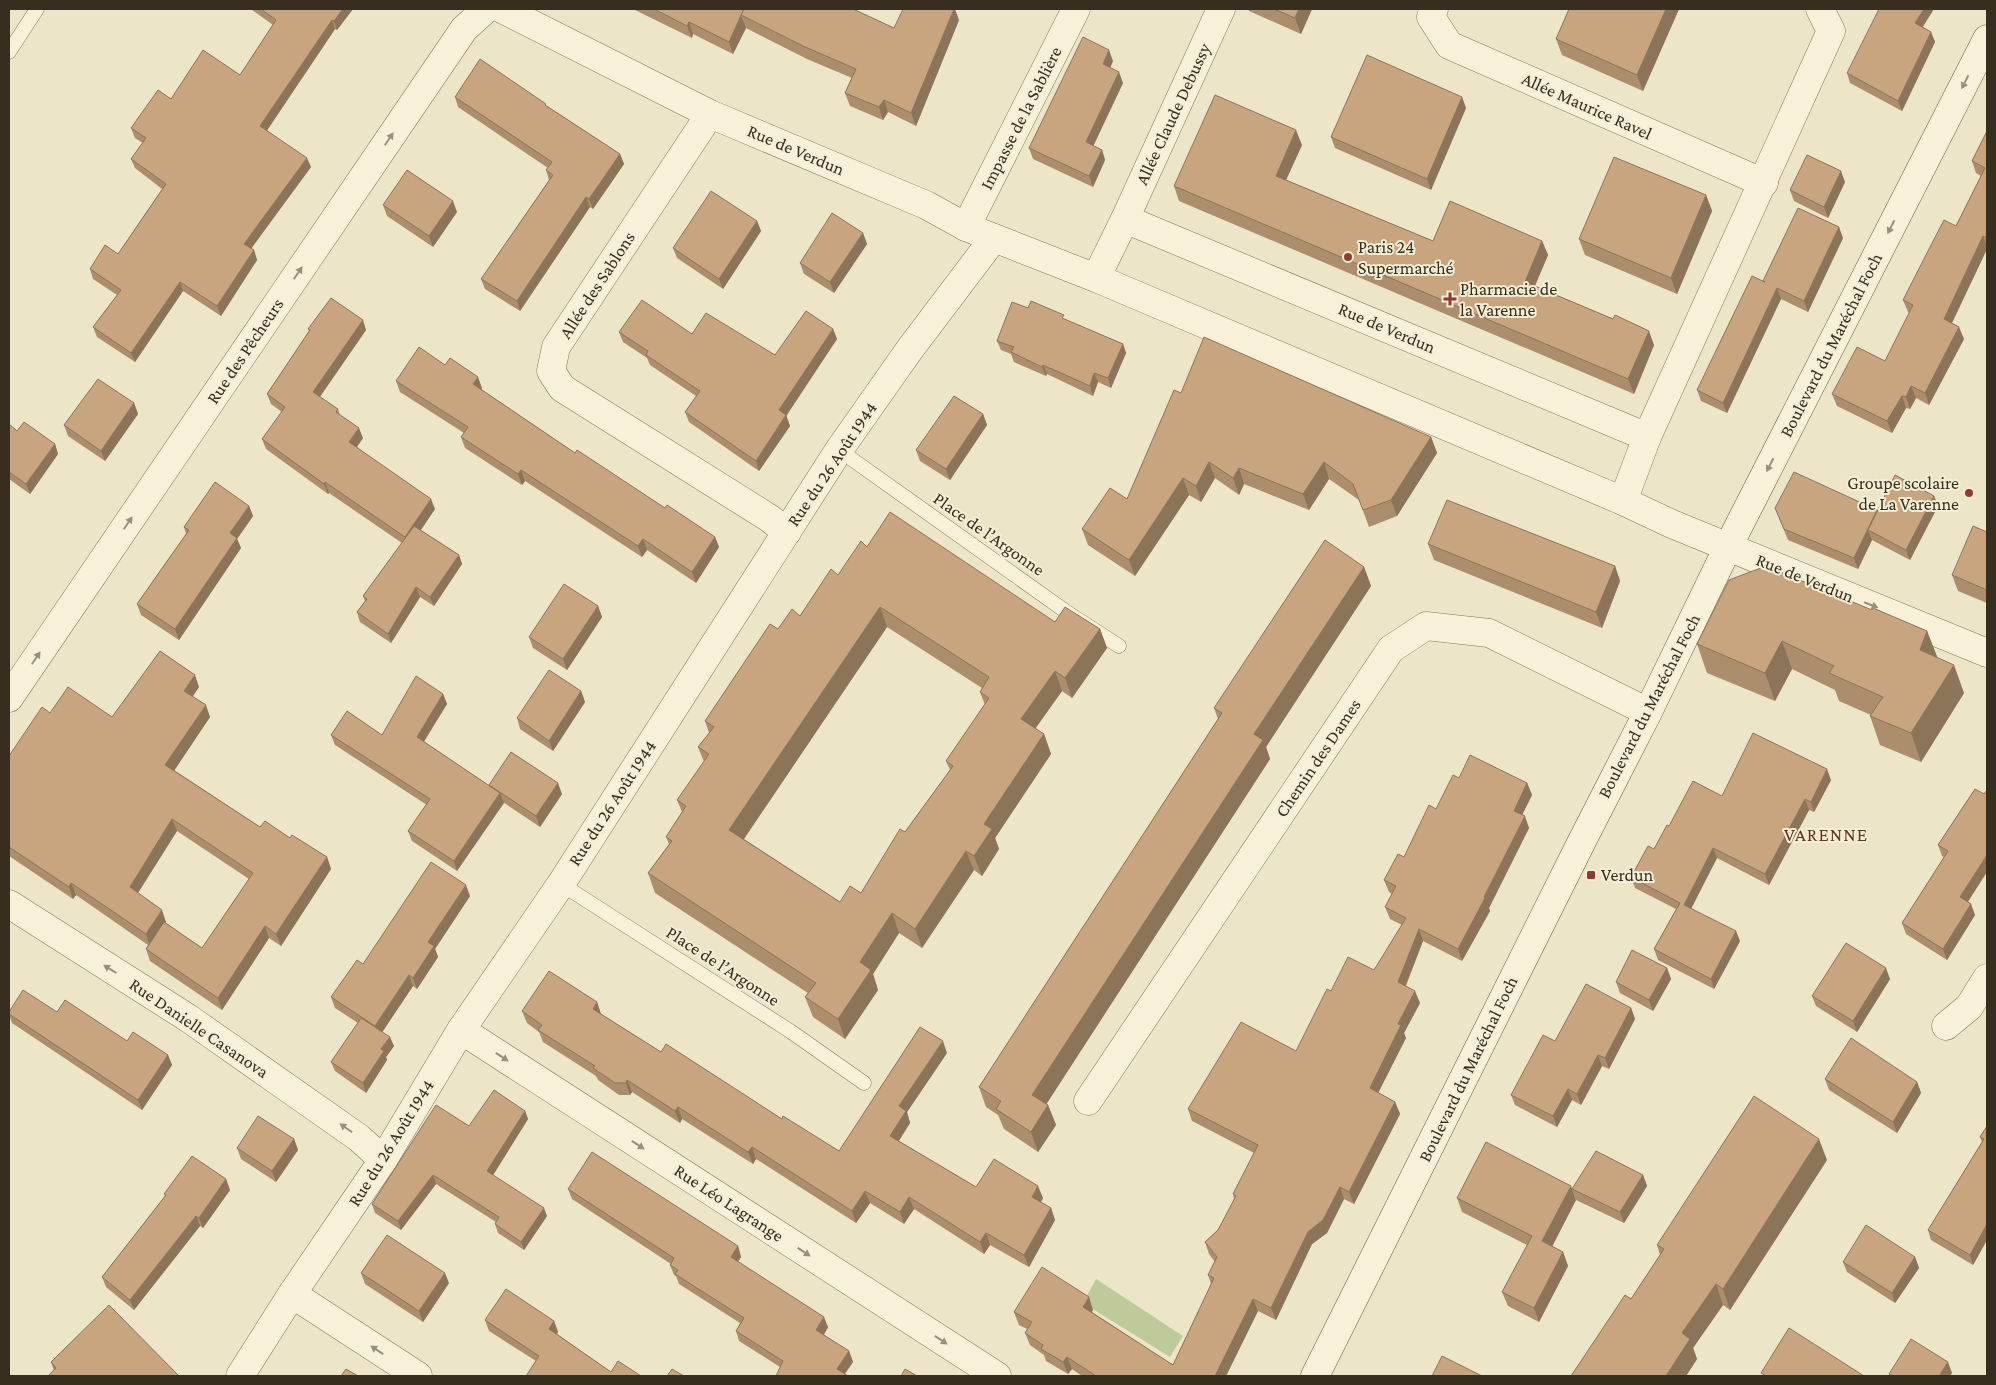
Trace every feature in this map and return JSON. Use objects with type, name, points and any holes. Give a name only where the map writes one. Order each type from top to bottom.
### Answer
[{"type":"street","name":"Rue des Pêcheurs","points":[[9,698],[464,29],[486,9]]},
{"type":"street","name":"Rue de Verdun","points":[[502,9],[710,114],[926,205],[966,226],[1096,278],[1728,547],[1987,653]]},
{"type":"street","name":"Impasse de la Sablière","points":[[966,226],[1076,9]]},
{"type":"street","name":"Allée Claude Debussy","points":[[1125,219],[1221,9]]},
{"type":"street","name":"Allée Maurice Ravel","points":[[1434,9],[1431,17],[1448,45],[1764,183]]},
{"type":"street","points":[[1623,501],[1647,437],[1832,31],[1820,9]]},
{"type":"street","name":"Boulevard du Maréchal Foch","points":[[1315,1376],[1648,712],[1728,547],[1987,39]]},
{"type":"street","name":"Allée des Sablons","points":[[710,114],[556,347],[551,371],[562,388],[769,518],[787,532]]},
{"type":"street","name":"Rue de Verdun","points":[[1125,219],[1647,437]]},
{"type":"street","points":[[1096,278],[1125,219]]},
{"type":"street","name":"Rue du 26 Août 1944","points":[[240,1376],[292,1294],[383,1160],[461,1030],[561,884],[839,450],[910,349],[994,238]]},
{"type":"street","name":"Chemin des Dames","points":[[1088,1101],[1391,649],[1426,626],[1489,633],[1648,712]]},
{"type":"street","name":"Rue Danielle Casanova","points":[[9,904],[188,1018],[359,1138],[383,1160]]},
{"type":"street","points":[[1946,1026],[1969,1007],[1987,978]]},
{"type":"street","name":"Rue Léo Lagrange","points":[[461,1030],[996,1376]]},
{"type":"street","points":[[292,1294],[418,1376]]},
{"type":"lane","points":[[9,52],[38,9]]},
{"type":"lane","name":"Place de l’Argonne","points":[[839,450],[1119,646]]},
{"type":"lane","name":"Place de l’Argonne","points":[[561,884],[790,1031],[864,1082]]},
{"type":"green space","points":[[1096,1279],[1183,1336],[1170,1357],[1083,1303]]},
{"type":"building","points":[[261,9],[343,9],[334,21],[332,20],[260,126],[307,158],[244,244],[254,250],[217,306],[180,282],[131,353],[93,327],[121,290],[90,269],[105,245],[118,254],[166,184],[131,159],[146,138],[131,128],[158,90],[171,99],[203,50],[240,75],[276,20]]},
{"type":"building","points":[[654,9],[744,9],[729,42],[689,22],[687,26]]},
{"type":"building","points":[[744,9],[853,9],[894,28],[903,9],[954,9],[911,113],[884,100],[879,107],[845,93],[856,69],[803,46],[741,15]]},
{"type":"building","points":[[1274,9],[1299,9],[1295,18]]},
{"type":"building","points":[[1569,9],[1666,9],[1637,75],[1556,39]]},
{"type":"building","points":[[1879,9],[1924,9],[1915,23],[1931,32],[1898,101],[1847,73]]},
{"type":"building","points":[[1083,37],[1109,50],[1103,64],[1119,72],[1086,142],[1102,150],[1089,176],[1029,148]]},
{"type":"building","points":[[1367,55],[1462,97],[1427,179],[1331,137]]},
{"type":"building","points":[[480,59],[545,105],[620,154],[589,199],[586,197],[517,301],[481,279],[553,175],[546,170],[552,162],[455,97]]},
{"type":"building","points":[[1215,95],[1296,130],[1276,176],[1433,241],[1450,201],[1542,241],[1525,282],[1613,319],[1615,315],[1649,331],[1628,379],[1174,186]]},
{"type":"building","points":[[1987,131],[1987,238],[1983,236],[1944,319],[1959,327],[1925,393],[1911,386],[1906,397],[1902,396],[1887,421],[1832,394],[1857,347],[1885,361],[1913,305],[1903,300],[1930,247],[1944,220],[1956,226],[1985,168],[1972,161]]},
{"type":"building","points":[[1807,155],[1841,171],[1824,207],[1790,190]]},
{"type":"building","points":[[1614,157],[1706,195],[1671,278],[1579,239]]},
{"type":"building","points":[[407,170],[453,201],[429,236],[383,205]]},
{"type":"building","points":[[711,191],[757,221],[719,279],[673,248]]},
{"type":"building","points":[[1798,208],[1839,227],[1804,301],[1777,288],[1723,403],[1697,390],[1752,276],[1765,282],[1763,281]]},
{"type":"building","points":[[832,213],[863,233],[830,282],[800,263]]},
{"type":"building","points":[[331,298],[363,320],[313,392],[338,409],[336,412],[359,428],[349,442],[431,499],[405,537],[325,482],[324,484],[262,439],[285,407],[267,394],[310,330],[308,329]]},
{"type":"building","points":[[642,300],[692,334],[706,313],[775,355],[806,311],[833,329],[779,410],[786,415],[756,461],[685,412],[700,391],[646,355],[648,351],[619,332]]},
{"type":"building","points":[[1031,301],[1064,315],[1062,318],[1123,344],[1108,378],[1094,373],[1090,386],[1043,365],[1042,367],[1011,352],[1014,347],[997,341],[1012,302],[1028,308]]},
{"type":"building","points":[[1204,337],[1431,437],[1391,500],[1363,510],[1353,484],[1324,462],[1303,494],[1239,468],[1233,478],[1209,462],[1196,486],[1183,478],[1129,560],[1082,529],[1110,488],[1127,499],[1174,390],[1181,393]]},
{"type":"building","points":[[419,347],[445,365],[450,358],[478,377],[473,384],[575,453],[577,450],[665,508],[667,505],[715,537],[692,572],[643,539],[638,546],[521,470],[518,474],[461,437],[468,427],[396,381]]},
{"type":"building","points":[[98,379],[134,403],[101,451],[64,425]]},
{"type":"building","points":[[954,396],[983,414],[946,469],[916,450]]},
{"type":"building","points":[[24,422],[55,444],[26,484],[9,472],[9,424],[17,431]]},
{"type":"building","points":[[1794,472],[1877,510],[1854,558],[1784,529],[1775,508]]},
{"type":"building","points":[[1895,475],[1934,496],[1906,550],[1868,530]]},
{"type":"building","points":[[215,482],[249,506],[230,533],[237,538],[175,629],[137,604],[189,530],[184,527]]},
{"type":"building","points":[[1447,500],[1615,566],[1596,612],[1428,544]]},
{"type":"building","points":[[890,512],[1055,622],[1065,607],[1100,629],[1065,678],[1055,671],[1021,719],[1044,734],[984,824],[992,829],[974,856],[966,851],[915,929],[892,913],[860,962],[871,970],[838,1019],[805,997],[816,983],[648,873],[672,841],[666,837],[686,806],[677,800],[709,754],[698,747],[714,727],[705,721],[770,624],[778,629],[792,609],[800,616],[831,569],[838,575],[861,541],[867,547]],"holes":[[[880,607],[989,677],[980,692],[989,698],[946,761],[953,766],[905,832],[900,829],[861,893],[850,886],[840,902],[729,830]]]},
{"type":"building","points":[[414,526],[459,555],[430,597],[416,587],[388,634],[357,612],[367,599],[363,596]]},
{"type":"building","points":[[1973,526],[1987,532],[1987,590],[1952,575]]},
{"type":"building","points":[[1325,540],[1364,567],[1254,734],[1263,740],[1032,1095],[1048,1105],[1031,1132],[996,1109],[1001,1101],[979,1087],[1222,713],[1214,708]]},
{"type":"building","points":[[1766,566],[1927,631],[1920,650],[1954,665],[1911,733],[1870,716],[1883,697],[1829,673],[1834,666],[1782,641],[1765,673],[1697,644],[1729,580]]},
{"type":"building","points":[[564,584],[598,606],[563,659],[529,637]]},
{"type":"building","points":[[160,651],[195,675],[184,691],[206,705],[165,765],[260,827],[265,821],[290,838],[292,835],[327,857],[276,934],[265,926],[218,998],[146,949],[164,922],[202,948],[253,873],[172,819],[130,887],[162,910],[146,934],[71,883],[69,887],[9,847],[9,756],[42,707],[50,713],[68,687],[112,717]]},
{"type":"building","points":[[549,670],[581,691],[549,741],[517,718]]},
{"type":"building","points":[[416,676],[443,694],[417,737],[500,793],[454,861],[408,831],[430,799],[331,735],[347,711],[382,735]]},
{"type":"building","points":[[1753,733],[1827,769],[1811,802],[1805,799],[1765,874],[1713,848],[1684,905],[1736,931],[1711,979],[1654,949],[1680,903],[1631,877],[1648,846],[1654,849],[1667,825],[1669,826],[1693,781],[1722,796]]},
{"type":"building","points":[[511,752],[558,783],[536,816],[489,785]]},
{"type":"building","points":[[1470,755],[1527,783],[1514,811],[1525,816],[1458,949],[1419,929],[1398,982],[1415,991],[1398,1024],[1401,1025],[1370,1088],[1395,1102],[1349,1192],[1340,1187],[1323,1220],[1308,1232],[1271,1308],[1253,1299],[1215,1376],[1096,1376],[1067,1357],[1063,1362],[1041,1349],[1043,1345],[1025,1333],[1032,1322],[1014,1312],[1042,1267],[1089,1297],[1083,1307],[1173,1365],[1214,1278],[1208,1275],[1217,1257],[1205,1242],[1218,1230],[1236,1196],[1233,1194],[1258,1145],[1188,1109],[1241,1022],[1296,1051],[1327,989],[1331,991],[1348,957],[1374,970],[1406,918],[1385,907],[1396,886],[1384,880],[1398,854],[1404,857],[1429,805],[1436,809],[1453,775],[1459,778]]},
{"type":"building","points":[[1975,789],[1984,794],[1987,790],[1987,855],[1960,897],[1971,904],[1943,949],[1902,923],[1948,851],[1938,845]]},
{"type":"building","points":[[431,862],[466,885],[428,942],[434,946],[413,978],[409,975],[375,1026],[331,997],[357,960],[363,964]]},
{"type":"building","points":[[1846,943],[1886,968],[1853,1021],[1812,996]]},
{"type":"building","points":[[1632,950],[1667,968],[1649,1000],[1616,982]]},
{"type":"building","points":[[549,971],[597,1002],[593,1009],[661,1052],[666,1044],[782,1119],[783,1116],[839,1151],[920,1027],[943,1041],[899,1106],[906,1111],[890,1136],[976,1187],[994,1159],[1038,1186],[1032,1197],[1051,1208],[1024,1255],[986,1233],[980,1242],[909,1197],[900,1212],[865,1191],[852,1211],[752,1147],[748,1152],[678,1107],[675,1111],[627,1080],[626,1083],[615,1083],[593,1068],[595,1066],[538,1030],[542,1025],[522,1011]]},
{"type":"building","points":[[1586,984],[1631,1008],[1605,1058],[1598,1055],[1577,1094],[1568,1089],[1553,1116],[1511,1095],[1543,1035],[1555,1041]]},
{"type":"building","points":[[23,990],[57,1012],[65,1000],[127,1041],[133,1032],[168,1055],[138,1100],[9,1014]]},
{"type":"building","points":[[361,1018],[390,1037],[381,1049],[384,1051],[363,1083],[331,1062]]},
{"type":"building","points":[[1851,1038],[1917,1082],[1893,1122],[1825,1079]]},
{"type":"building","points":[[494,1090],[525,1111],[487,1171],[544,1208],[521,1242],[495,1224],[499,1217],[433,1175],[398,1221],[372,1204],[436,1105],[469,1126]]},
{"type":"building","points":[[1754,1096],[1819,1139],[1723,1289],[1716,1284],[1682,1333],[1690,1339],[1666,1376],[1571,1376],[1625,1295],[1631,1299],[1664,1249],[1657,1245]]},
{"type":"building","points":[[258,1116],[294,1139],[272,1171],[237,1148]]},
{"type":"building","points":[[1987,1126],[1987,1224],[1970,1255],[1928,1230],[1984,1139],[1980,1137]]},
{"type":"building","points":[[1486,1142],[1571,1186],[1542,1241],[1563,1252],[1534,1308],[1502,1292],[1532,1236],[1457,1198]]},
{"type":"building","points":[[1596,1151],[1643,1175],[1620,1212],[1572,1189]]},
{"type":"building","points":[[592,1152],[738,1246],[731,1257],[824,1317],[816,1330],[849,1351],[837,1369],[848,1376],[776,1376],[783,1361],[736,1331],[744,1318],[675,1274],[678,1270],[670,1265],[674,1258],[568,1189]]},
{"type":"building","points":[[192,1156],[226,1179],[199,1218],[196,1216],[130,1300],[102,1277],[166,1195],[164,1194]]},
{"type":"building","points":[[1866,1225],[1915,1257],[1892,1293],[1843,1262]]},
{"type":"building","points":[[387,1235],[445,1273],[419,1311],[361,1273]]},
{"type":"building","points":[[506,1289],[554,1321],[549,1329],[611,1372],[618,1361],[641,1376],[526,1376],[539,1356],[485,1320]]},
{"type":"building","points":[[109,1305],[179,1376],[48,1376],[56,1368],[51,1362]]},
{"type":"building","points":[[1789,1328],[1864,1376],[1766,1376],[1761,1373]]},
{"type":"building","points":[[1911,1339],[1948,1362],[1939,1376],[1893,1376],[1889,1374]]},
{"type":"building","points":[[1442,1356],[1482,1376],[1432,1376]]},
{"type":"building","points":[[346,1369],[358,1376],[341,1376]]},
{"type":"building","points":[[672,1369],[684,1376],[667,1376]]},
{"type":"building","points":[[905,1369],[917,1376],[901,1376]]},
{"type":"place","name":"Paris 24 Supermarché","points":[[1348,257]]},
{"type":"place","name":"Pharmacie de la Varenne","points":[[1450,299]]},
{"type":"place","name":"Groupe scolaire de La Varenne","points":[[1969,493]]},
{"type":"place","name":"Verdun","points":[[1591,875]]},
{"type":"district","name":"VARENNE","points":[[1826,834]]}]
